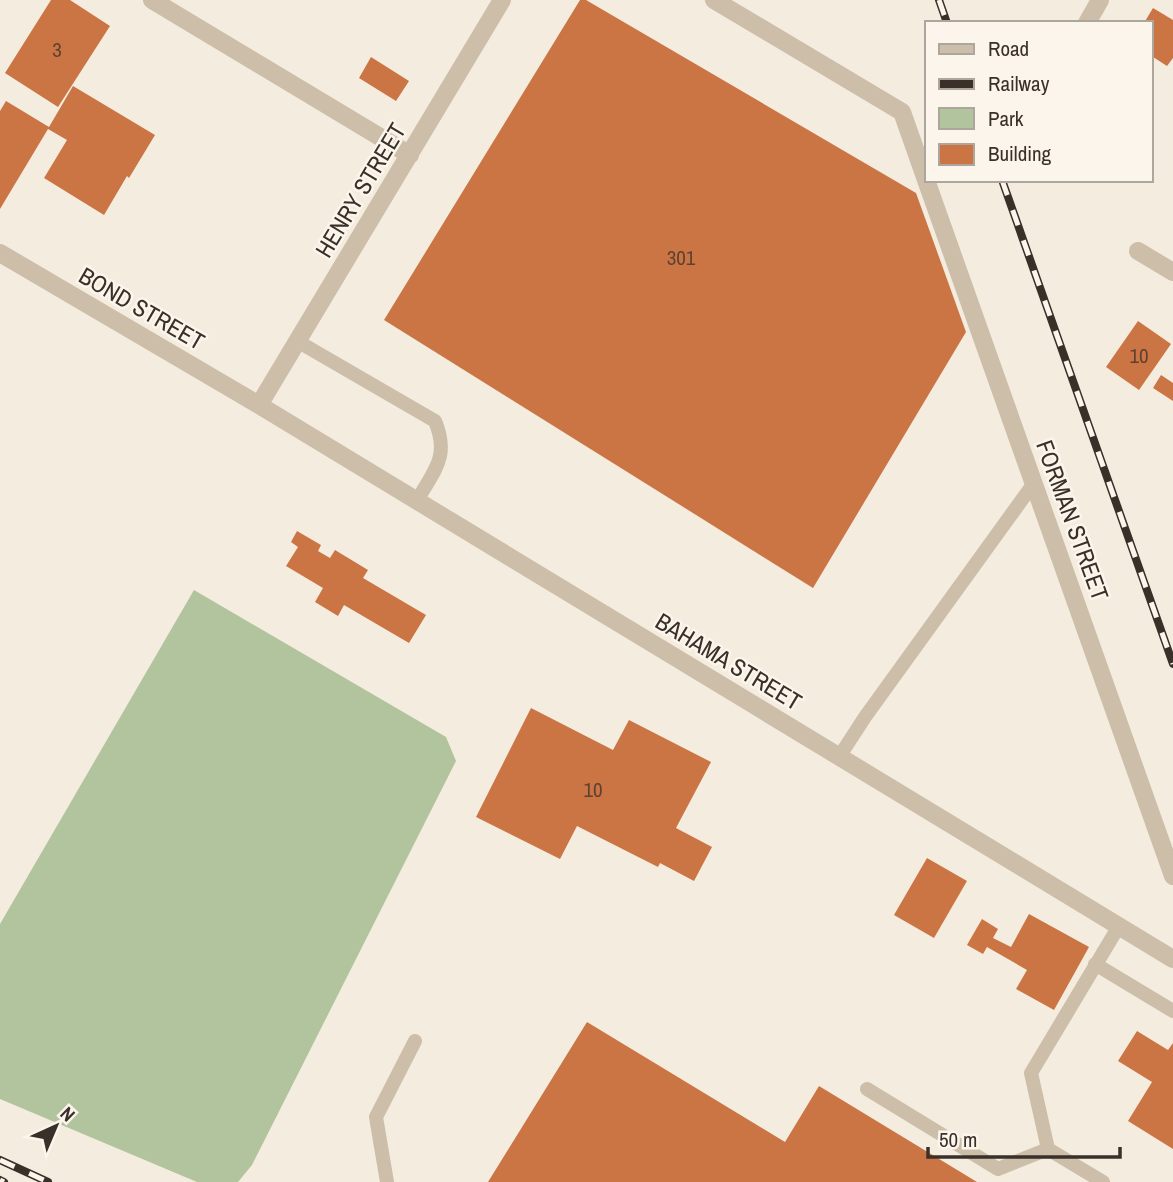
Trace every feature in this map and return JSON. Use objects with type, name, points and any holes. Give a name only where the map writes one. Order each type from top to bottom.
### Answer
[{"type":"street","points":[[152,0],[410,155]]},
{"type":"street","name":"HENRY STREET","points":[[259,405],[502,0]]},
{"type":"street","name":"FORMAN STREET","points":[[714,0],[902,112],[925,177]]},
{"type":"street","points":[[1088,21],[1100,0]]},
{"type":"street","name":"FORMAN STREET","points":[[927,182],[1173,876]]},
{"type":"street","points":[[1139,251],[1173,272]]},
{"type":"street","name":"BOND STREET","points":[[0,253],[259,405]]},
{"type":"street","name":"BAHAMA STREET","points":[[259,405],[1173,959]]},
{"type":"lane","points":[[298,341],[435,421],[442,439],[442,458],[417,501]]},
{"type":"lane","points":[[839,757],[864,717],[1034,483]]},
{"type":"lane","points":[[1103,1182],[1048,1149],[1031,1073],[1119,926]]},
{"type":"lane","points":[[1095,964],[1173,1011]]},
{"type":"lane","points":[[387,1182],[376,1117],[415,1041]]},
{"type":"lane","points":[[867,1089],[998,1169],[1048,1149]]},
{"type":"green space","points":[[194,590],[446,737],[456,761],[252,1165],[238,1182],[197,1182],[0,1099],[0,924]]},
{"type":"building","points":[[51,0],[70,0],[110,26],[58,107],[5,73]]},
{"type":"building","points":[[580,0],[586,0],[916,193],[966,332],[813,588],[384,320]]},
{"type":"building","points":[[1153,8],[1173,20],[1173,58],[1167,66],[1152,56],[1152,21],[1145,21]]},
{"type":"building","points":[[371,57],[409,81],[396,101],[359,78]]},
{"type":"building","points":[[73,86],[155,135],[104,215],[44,178],[67,140],[48,129],[0,209],[0,111],[6,101],[49,127]]},
{"type":"building","points":[[1138,321],[1171,344],[1139,390],[1106,367]]},
{"type":"building","points":[[1161,375],[1173,383],[1173,401],[1153,388]]},
{"type":"building","points":[[297,531],[321,545],[318,551],[330,558],[335,550],[368,570],[363,578],[426,615],[409,643],[344,605],[338,616],[315,602],[323,588],[286,566],[298,547],[291,542]]},
{"type":"building","points":[[531,708],[613,750],[629,720],[711,762],[676,828],[712,847],[694,881],[660,863],[658,867],[577,826],[560,859],[476,817]]},
{"type":"building","points":[[927,858],[967,881],[934,938],[894,915]]},
{"type":"building","points":[[1029,914],[1089,947],[1054,1010],[1016,989],[1027,970],[987,947],[983,954],[967,945],[982,919],[998,929],[993,938],[1011,947]]},
{"type":"building","points":[[587,1022],[785,1142],[819,1086],[977,1182],[488,1182]]},
{"type":"building","points":[[1137,1031],[1168,1050],[1173,1043],[1173,1149],[1128,1121],[1152,1082],[1118,1061]]},
{"type":"railway","points":[[939,0],[946,21]]},
{"type":"railway","points":[[1003,182],[1173,664]]},
{"type":"railway","points":[[0,1160],[48,1182]]},
{"type":"railway","points":[[0,1180],[4,1182]]}]
